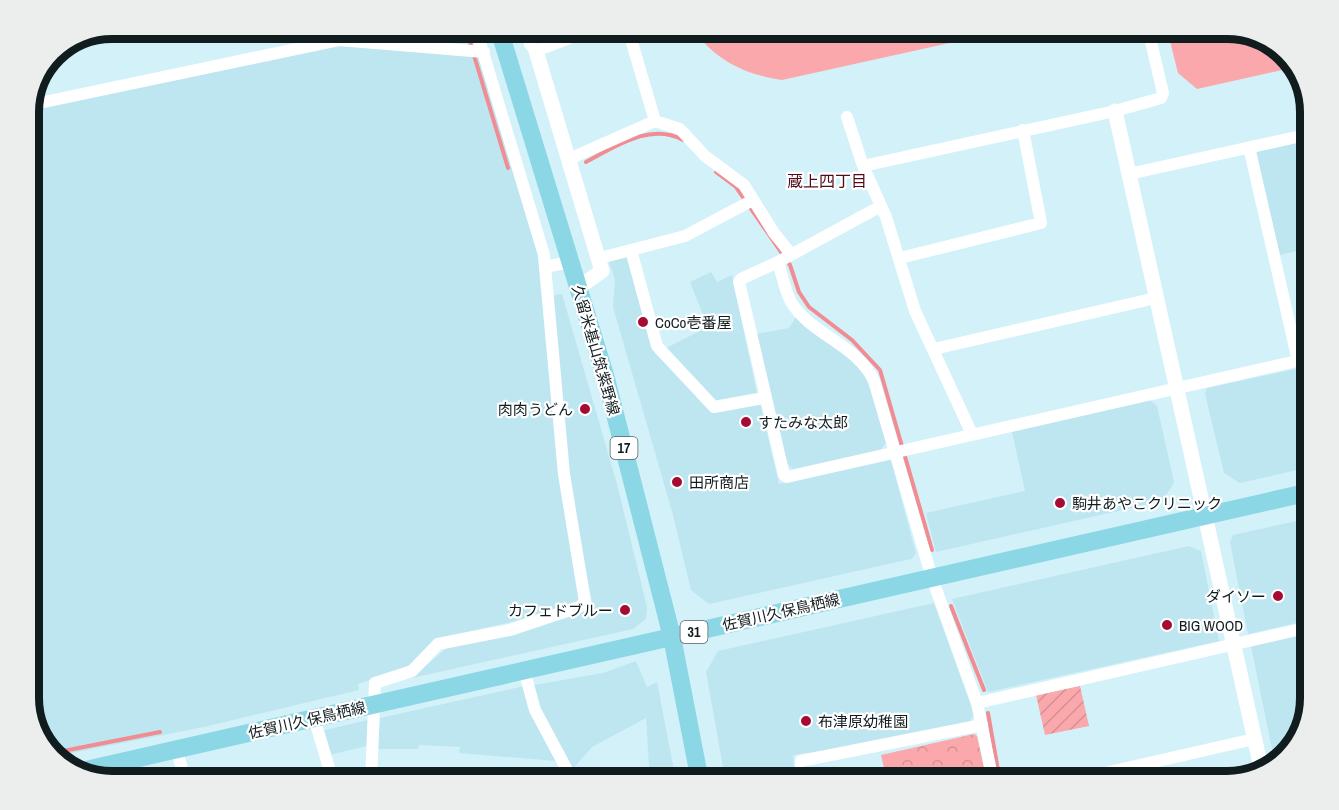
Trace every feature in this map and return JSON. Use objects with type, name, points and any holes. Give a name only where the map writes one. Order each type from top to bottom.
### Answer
[{"type":"main road","name":"久留米基山筑紫野線","points":[[502,39],[605,375],[672,637],[698,771]]},
{"type":"main road","name":"佐賀川久保鳥栖線","points":[[92,769],[1300,494]]},
{"type":"street","points":[[372,771],[375,683],[412,671],[438,644],[510,630],[579,607],[585,602],[564,474],[544,255],[480,39]]},
{"type":"street","points":[[528,39],[536,51],[600,258],[602,271],[578,288]]},
{"type":"street","points":[[536,51],[566,39]]},
{"type":"street","points":[[631,39],[655,121]]},
{"type":"street","points":[[863,166],[1115,111],[1161,98],[1162,93],[1150,39]]},
{"type":"street","points":[[40,103],[339,40],[484,52]]},
{"type":"street","points":[[1115,111],[1156,298],[1179,388],[1260,763]]},
{"type":"street","points":[[847,117],[863,166],[900,258],[915,311],[972,434]]},
{"type":"street","points":[[569,159],[655,121],[680,129],[705,156],[744,185],[748,203],[785,258],[791,301],[805,318],[845,347],[869,371],[901,450],[932,578],[977,703],[991,771]]},
{"type":"street","points":[[900,258],[1041,223],[1023,130]]},
{"type":"street","points":[[1129,174],[1300,136]]},
{"type":"street","points":[[1249,147],[1300,345]]},
{"type":"street","points":[[600,258],[685,236],[748,203]]},
{"type":"street","points":[[881,206],[739,282],[764,398],[786,477],[1300,361]]},
{"type":"street","points":[[631,250],[660,352],[714,407],[764,398]]},
{"type":"street","points":[[545,267],[570,262]]},
{"type":"street","points":[[934,350],[1156,298]]},
{"type":"street","points":[[977,703],[1300,629]]},
{"type":"street","points":[[524,670],[535,710],[567,771]]},
{"type":"street","points":[[314,718],[330,771]]},
{"type":"street","points":[[801,771],[801,761],[982,725]]},
{"type":"street","points":[[1117,771],[1254,739]]},
{"type":"street","points":[[176,749],[183,771]]},
{"type":"shaded area","points":[[341,46],[479,56],[537,248],[558,473],[579,598],[577,603],[507,623],[438,638],[415,665],[358,684],[359,690],[204,727],[66,754],[60,750],[47,730],[39,703],[39,108]]},
{"type":"shaded area","points":[[1300,142],[1300,250],[1280,255],[1256,152]]},
{"type":"shaded area","points":[[628,254],[655,353],[711,411],[760,403],[779,484],[891,460],[916,554],[911,559],[709,604],[691,590],[673,515],[613,307],[615,279],[608,260]]},
{"type":"shaded area","points":[[711,272],[717,282],[732,275],[757,394],[714,404],[664,349],[708,327],[690,282]]},
{"type":"shaded area","points":[[562,294],[617,484],[647,607],[646,619],[633,629],[412,678],[449,646],[530,628],[593,607],[568,477],[551,296]]},
{"type":"shaded area","points":[[796,317],[846,353],[869,381],[887,441],[881,450],[793,469],[786,463],[756,334],[789,328]]},
{"type":"shaded area","points":[[1300,368],[1300,469],[1240,483],[1224,473],[1205,394],[1207,388]]},
{"type":"shaded area","points":[[1150,400],[1157,406],[1174,482],[1163,501],[936,552],[926,513],[1025,491],[1012,432]]},
{"type":"shaded area","points":[[1300,520],[1300,622],[1248,634],[1230,542],[1233,535]]},
{"type":"shaded area","points":[[1189,546],[1201,551],[1219,641],[988,692],[952,599]]},
{"type":"shaded area","points":[[934,603],[974,714],[969,723],[876,743],[793,755],[794,771],[730,771],[730,768],[723,767],[706,672],[718,651]]},
{"type":"shaded area","points":[[1300,635],[1298,717],[1285,742],[1273,754],[1251,646]]},
{"type":"shaded area","points":[[636,661],[647,687],[657,682],[674,771],[649,771],[646,718],[592,747],[571,771],[540,710],[534,685],[603,673]]},
{"type":"shaded area","points":[[525,686],[557,761],[459,753],[460,747],[419,745],[418,749],[378,749],[380,718]]},
{"type":"shaded area","points":[[368,720],[367,746],[329,755],[321,731]]},
{"type":"green space","points":[[968,39],[782,80],[743,70],[721,58],[702,40]]},
{"type":"green space","points":[[1170,39],[1246,41],[1271,54],[1286,69],[1197,89],[1178,73]]},
{"type":"green space","points":[[1080,686],[1089,726],[1045,735],[1036,695]]},
{"type":"green space","points":[[974,734],[977,736],[985,771],[885,771],[881,755]]},
{"type":"waterway","points":[[469,39],[508,168]]},
{"type":"waterway","points":[[586,162],[621,144],[645,135],[671,135],[683,140]]},
{"type":"waterway","points":[[716,172],[736,187],[790,265],[799,292],[809,307],[852,340],[880,370],[932,550]]},
{"type":"waterway","points":[[951,606],[984,690]]},
{"type":"waterway","points":[[988,713],[998,771]]},
{"type":"waterway","points":[[62,751],[160,732]]},
{"type":"place","name":"CoCo壱番屋","points":[[643,322]]},
{"type":"place","name":"肉肉うどん","points":[[585,409]]},
{"type":"place","name":"すたみな太郎","points":[[746,422]]},
{"type":"place","name":"田所商店","points":[[677,482]]},
{"type":"place","name":"駒井あやこクリニック","points":[[1060,503]]},
{"type":"place","name":"ダイソー","points":[[1278,596]]},
{"type":"place","name":"カフェドブルー","points":[[625,610]]},
{"type":"place","name":"BIG WOOD","points":[[1167,625]]},
{"type":"place","name":"布津原幼稚園","points":[[806,721]]},
{"type":"district","name":"蔵上四丁目","points":[[827,181]]}]
